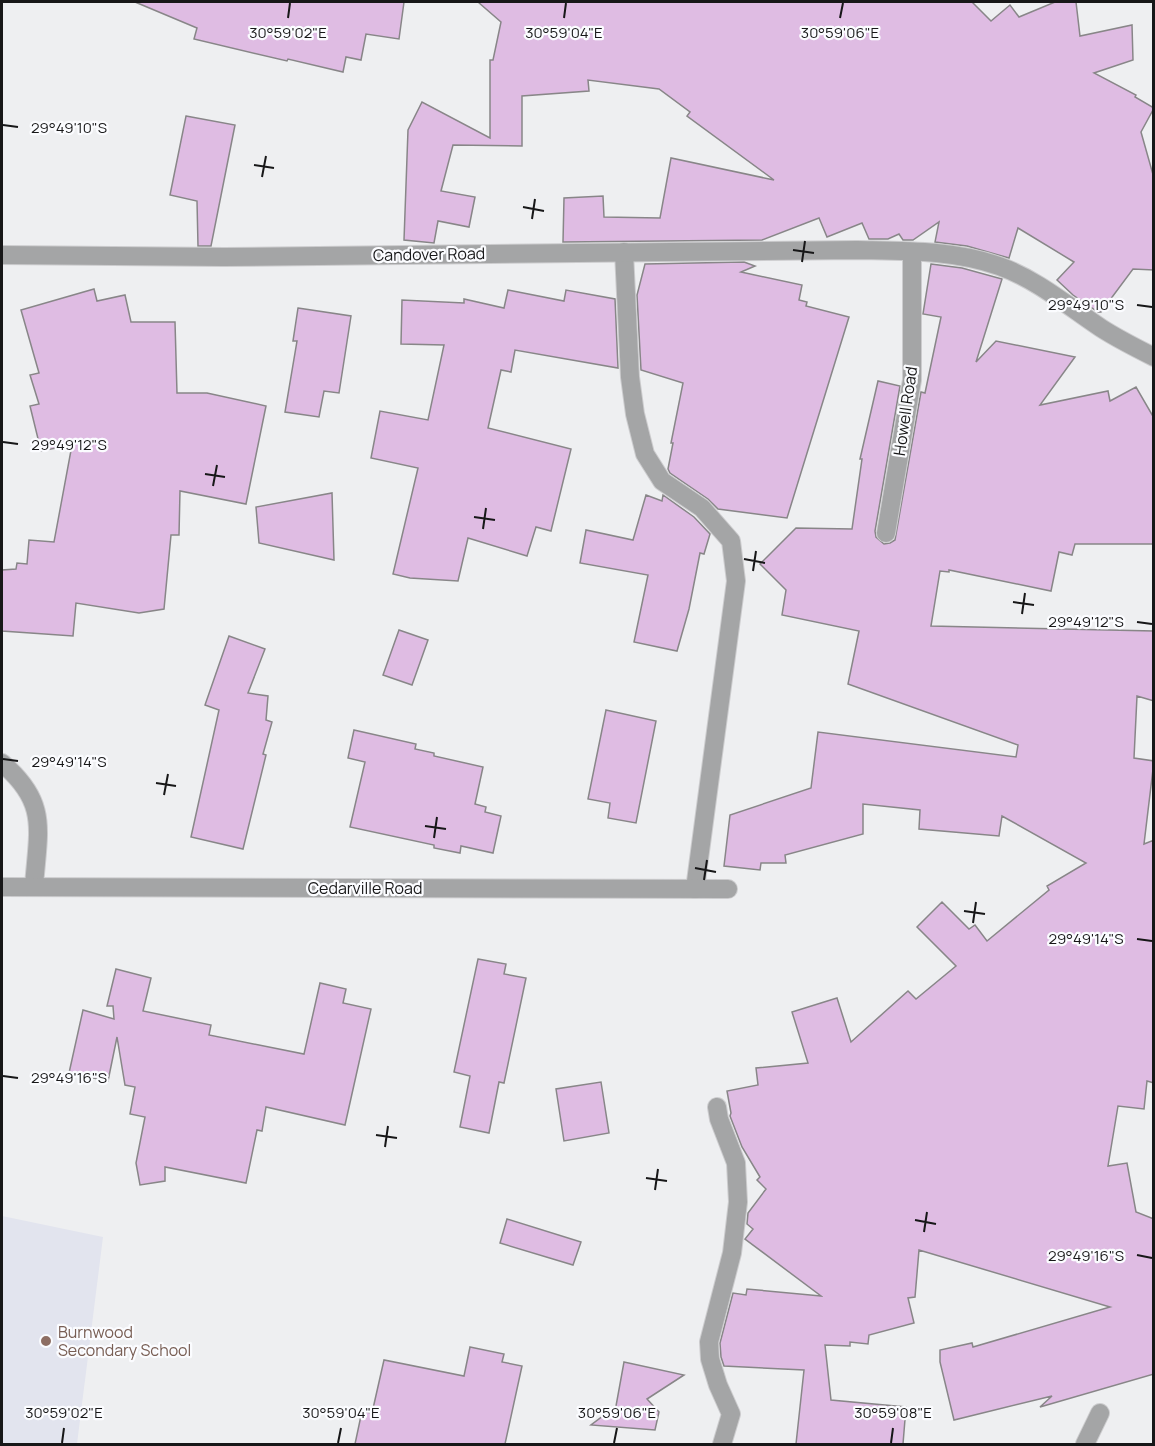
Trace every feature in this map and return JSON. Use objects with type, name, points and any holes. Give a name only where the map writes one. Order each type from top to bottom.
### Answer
[{"type":"street","name":"Candover Road","points":[[2,255],[224,257],[857,250],[912,252],[973,258],[1001,266],[1028,279],[1069,304],[1102,329],[1154,357]]},
{"type":"street","points":[[624,252],[630,377],[635,414],[645,454],[662,481],[702,508],[731,541],[735,571],[736,581],[730,632],[695,889]]},
{"type":"street","name":"Howell Road","points":[[886,533],[912,380],[912,252]]},
{"type":"street","points":[[2,763],[27,789],[36,805],[38,832],[34,886]]},
{"type":"street","name":"Cedarville Road","points":[[2,886],[728,889]]},
{"type":"street","points":[[717,1107],[735,1163],[738,1202],[732,1253],[709,1342],[710,1359],[730,1414],[722,1444]]},
{"type":"street","points":[[1085,1444],[1100,1413]]},
{"type":"shaded area","name":"Burnwood Secondary School","points":[[2,1216],[103,1237],[77,1444],[2,1444]]},
{"type":"building","points":[[135,2],[404,2],[399,39],[366,34],[361,60],[346,57],[343,72],[194,39],[197,28]]},
{"type":"building","points":[[478,2],[972,2],[991,21],[1010,5],[1019,17],[1055,2],[1076,2],[1080,36],[1132,25],[1133,60],[1094,73],[1136,95],[1135,97],[1154,108],[1141,132],[1154,178],[1154,270],[1133,269],[1101,312],[1098,312],[1073,295],[1057,280],[1074,262],[1018,228],[1009,258],[967,246],[935,242],[939,222],[913,240],[903,240],[899,234],[888,239],[869,239],[862,223],[827,237],[819,218],[762,240],[563,242],[564,198],[603,196],[604,217],[660,218],[671,158],[774,180],[687,116],[690,112],[659,89],[588,80],[589,91],[522,96],[522,146],[453,145],[441,191],[475,197],[469,227],[438,221],[434,243],[404,240],[408,130],[422,102],[490,138],[490,60],[493,60],[501,22]]},
{"type":"building","points":[[186,116],[235,125],[211,246],[198,246],[197,201],[170,195]]},
{"type":"building","points":[[744,262],[755,266],[741,272],[802,285],[799,300],[807,302],[806,306],[849,317],[787,518],[718,509],[708,499],[670,473],[668,469],[673,443],[671,443],[683,383],[641,370],[637,295],[645,264]]},
{"type":"building","points":[[931,264],[962,268],[1002,279],[976,362],[996,341],[1075,357],[1040,405],[1108,391],[1110,401],[1136,387],[1154,418],[1154,544],[1075,544],[1072,555],[1059,552],[1051,591],[949,570],[949,572],[940,571],[931,626],[1154,631],[1154,701],[1137,696],[1134,758],[1154,761],[1144,844],[1154,840],[1154,1083],[1147,1081],[1144,1109],[1118,1106],[1108,1166],[1127,1163],[1136,1212],[1154,1219],[1154,1374],[1040,1407],[1052,1396],[954,1420],[940,1362],[940,1350],[972,1343],[973,1347],[1110,1307],[919,1250],[915,1297],[908,1298],[914,1323],[869,1335],[868,1344],[850,1342],[850,1346],[825,1345],[831,1400],[906,1407],[903,1444],[796,1444],[804,1370],[724,1366],[721,1357],[720,1343],[733,1293],[746,1295],[747,1289],[821,1296],[745,1239],[753,1229],[747,1224],[748,1213],[766,1189],[757,1180],[760,1177],[742,1147],[730,1116],[727,1091],[758,1085],[756,1068],[808,1063],[792,1012],[837,998],[851,1042],[908,991],[916,999],[956,966],[917,927],[942,902],[969,929],[975,925],[987,941],[1049,890],[1047,886],[1086,863],[1002,816],[999,836],[919,829],[920,810],[863,804],[863,834],[785,855],[786,863],[761,863],[760,870],[724,866],[730,815],[811,788],[818,732],[1016,757],[1018,745],[848,684],[859,631],[782,615],[786,590],[760,564],[796,528],[852,529],[862,459],[860,459],[878,381],[900,386],[875,531],[876,537],[884,544],[895,540],[921,392],[925,393],[941,317],[923,314]]},
{"type":"building","points":[[94,289],[97,301],[125,295],[131,322],[175,322],[177,393],[207,393],[266,406],[246,504],[180,491],[179,535],[171,535],[164,609],[139,613],[76,603],[73,636],[2,631],[2,570],[16,569],[17,563],[27,564],[29,540],[54,542],[72,445],[41,451],[30,406],[39,404],[30,375],[39,373],[21,310]]},
{"type":"building","points":[[508,290],[564,301],[566,290],[615,299],[618,368],[515,350],[511,372],[501,370],[488,428],[571,449],[551,531],[536,527],[527,556],[468,538],[458,581],[410,578],[393,574],[418,468],[371,458],[380,411],[428,420],[444,345],[401,344],[402,300],[464,303],[464,299],[504,308]]},
{"type":"building","points":[[298,308],[351,316],[339,393],[324,391],[319,417],[285,412],[297,341],[293,341]]},
{"type":"building","points":[[332,493],[334,560],[259,543],[256,507]]},
{"type":"building","points":[[646,495],[662,501],[663,495],[694,517],[710,534],[704,554],[700,553],[689,609],[677,651],[634,642],[648,575],[580,563],[586,530],[633,540]]},
{"type":"building","points":[[399,630],[428,640],[412,685],[383,675]]},
{"type":"building","points":[[229,636],[265,649],[248,693],[268,696],[266,720],[272,722],[243,849],[191,837],[219,710],[205,705]]},
{"type":"building","points":[[606,710],[656,721],[636,823],[608,818],[610,803],[588,799]]},
{"type":"building","points":[[354,730],[416,744],[415,749],[434,753],[434,756],[483,767],[475,804],[486,807],[485,812],[501,816],[493,853],[461,846],[460,853],[434,848],[434,845],[350,827],[365,762],[348,758]]},
{"type":"building","points":[[478,959],[506,964],[504,974],[526,978],[504,1083],[499,1082],[489,1133],[460,1127],[470,1076],[454,1072]]},
{"type":"building","points":[[116,969],[151,978],[143,1011],[211,1025],[209,1035],[304,1054],[320,983],[346,989],[343,1003],[371,1009],[345,1125],[266,1107],[262,1131],[257,1130],[246,1183],[165,1167],[165,1181],[140,1185],[136,1163],[145,1117],[130,1114],[135,1087],[125,1085],[117,1037],[108,1081],[69,1073],[83,1010],[114,1019],[113,1006],[107,1006]]},
{"type":"building","points":[[601,1082],[609,1133],[564,1141],[556,1089]]},
{"type":"building","points":[[507,1219],[581,1242],[573,1265],[500,1243]]},
{"type":"building","points":[[470,1347],[504,1354],[502,1362],[522,1366],[505,1444],[355,1444],[362,1411],[372,1413],[384,1360],[464,1376]]},
{"type":"building","points":[[624,1362],[684,1375],[647,1399],[659,1412],[655,1430],[591,1425],[616,1406]]},
{"type":"place","name":"Burnwood Secondary School","points":[[46,1341]]}]
